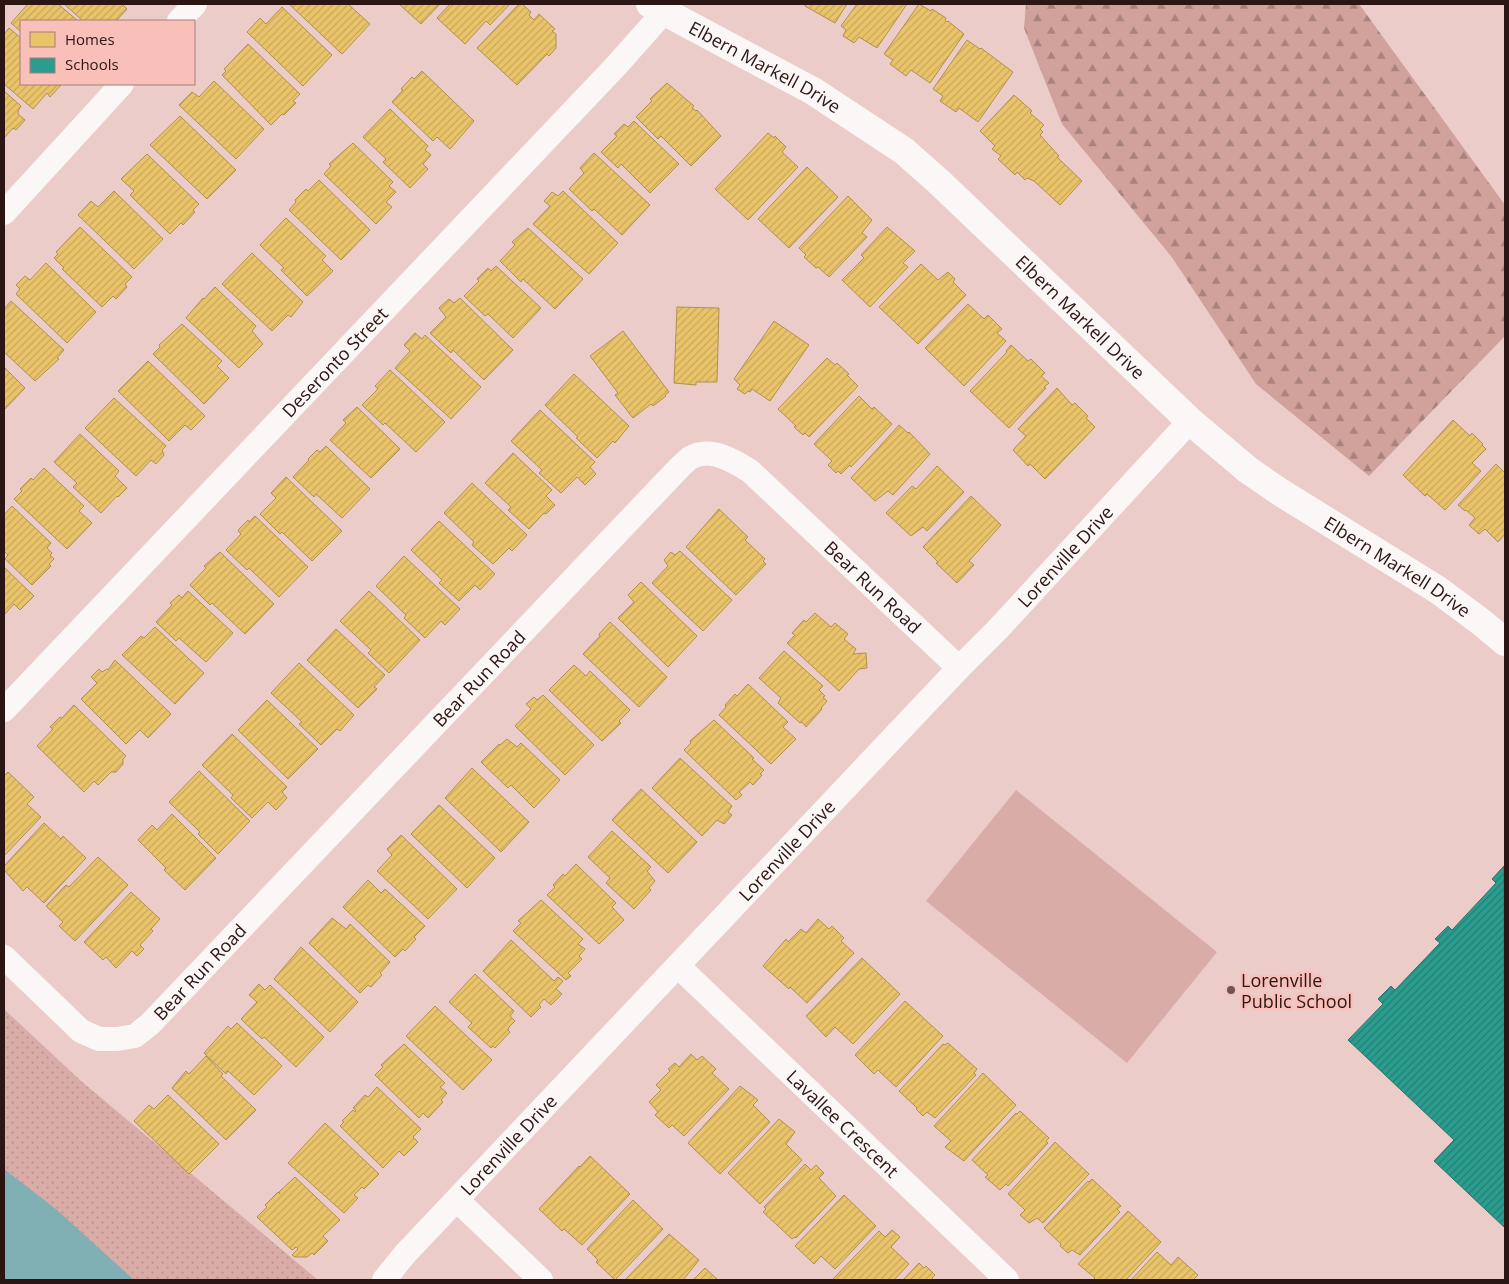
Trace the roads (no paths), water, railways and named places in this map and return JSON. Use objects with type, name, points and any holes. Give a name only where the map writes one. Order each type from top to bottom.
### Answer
[{"type":"street","points":[[180,20],[195,4]]},
{"type":"street","name":"Elbern Markell Drive","points":[[657,8],[813,91],[904,151],[954,196],[1190,421],[1256,475],[1280,492],[1438,590],[1505,642]]},
{"type":"street","name":"Deseronto Street","points":[[4,710],[615,67],[657,8]]},
{"type":"street","points":[[4,213],[121,85]]},
{"type":"street","name":"Lorenville Drive","points":[[384,1280],[405,1254],[998,629],[1190,421]]},
{"type":"street","name":"Bear Run Road","points":[[4,957],[81,1031],[100,1039],[135,1036],[150,1024],[691,457],[708,454],[728,457],[750,471],[959,668]]},
{"type":"street","name":"Lavallee Crescent","points":[[678,966],[1007,1280]]},
{"type":"street","points":[[457,1200],[541,1280]]},
{"type":"water","points":[[4,1169],[57,1210],[134,1280],[4,1280]]},
{"type":"place","name":"Lorenville Public School","points":[[1231,990]]}]
